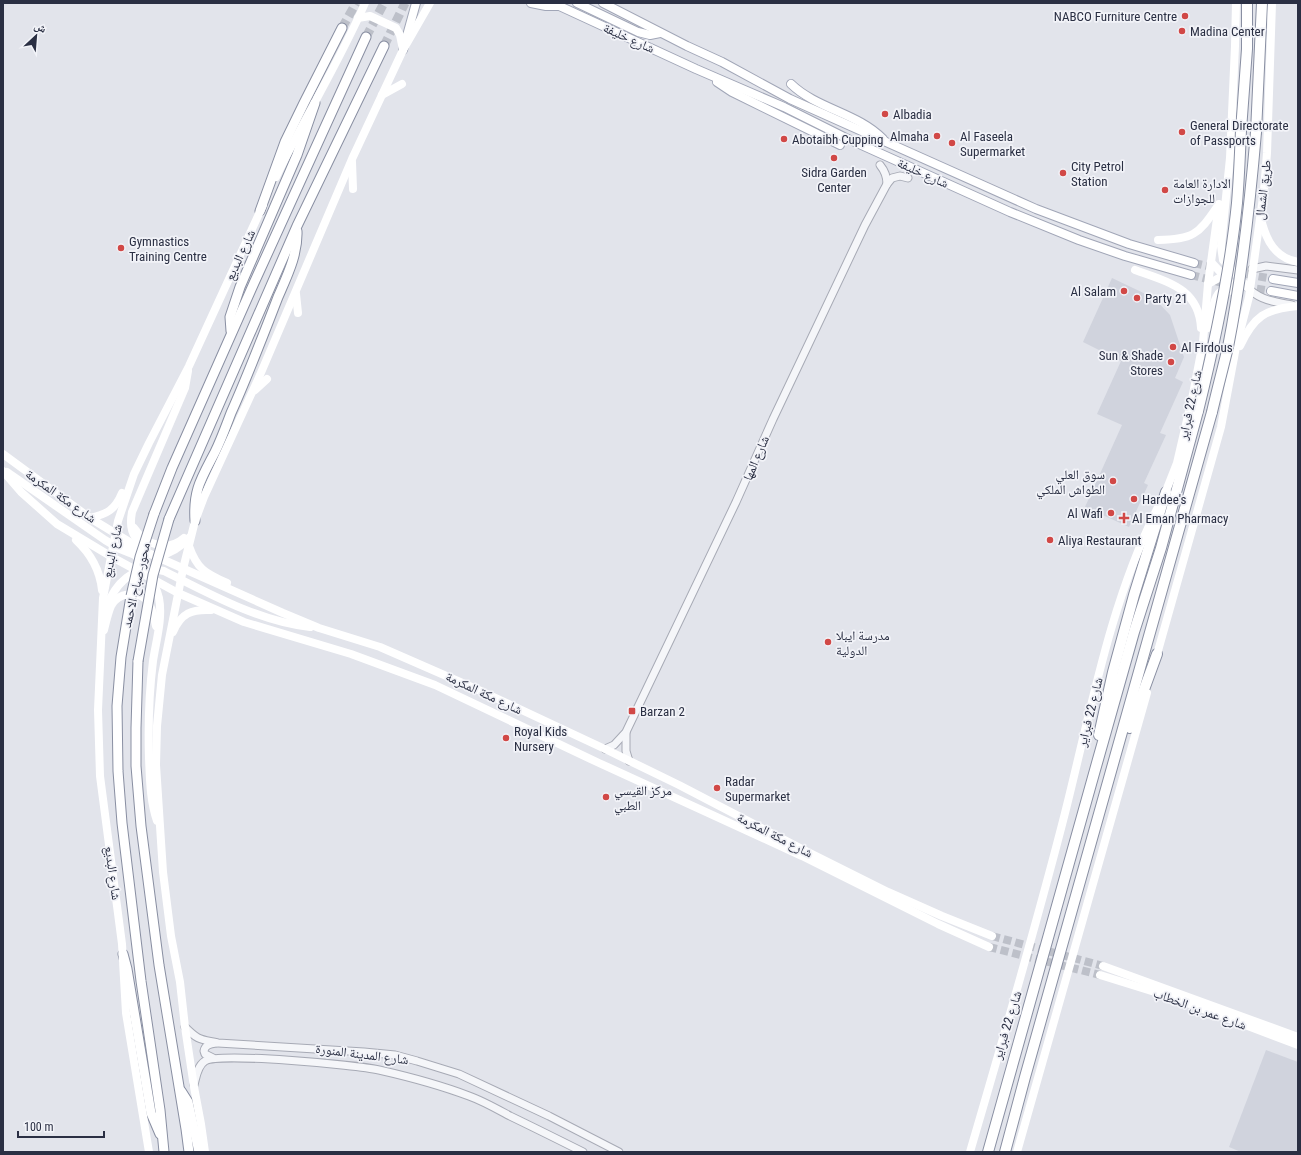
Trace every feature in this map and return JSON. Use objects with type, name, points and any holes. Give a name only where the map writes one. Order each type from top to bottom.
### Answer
[{"type":"highway","name":"شارع 22 فبراير","points":[[988,1152],[1134,632],[1165,535],[1216,336],[1237,202],[1247,49],[1247,3]]},
{"type":"highway","name":"شارع 22 فبراير","points":[[1005,1152],[1212,412],[1228,347],[1250,203],[1256,132],[1262,3]]},
{"type":"highway","points":[[260,211],[273,173],[286,142],[342,28]]},
{"type":"highway","name":"شارع البديع","points":[[154,514],[172,468],[231,334],[366,37]]},
{"type":"highway","points":[[189,1152],[156,946],[140,826],[136,766],[138,661],[153,575],[169,519],[297,226],[384,46]]},
{"type":"highway","points":[[231,334],[230,317],[237,296],[298,154],[315,103]]},
{"type":"highway","points":[[195,521],[194,503],[199,484],[215,452],[252,366],[290,268],[298,238],[297,226]]},
{"type":"highway","points":[[1095,770],[1096,748],[1113,672],[1134,595],[1166,492]]},
{"type":"highway","name":"محور صباح الاحمد","points":[[121,656],[135,575],[154,514]]},
{"type":"highway","points":[[1112,768],[1124,744],[1157,654]]},
{"type":"highway","name":"شارع البديع","points":[[121,656],[117,706],[118,778],[139,966],[156,1079],[164,1152]]},
{"type":"highway","points":[[123,954],[127,969],[150,1113],[158,1131],[162,1136]]},
{"type":"highway","points":[[179,1089],[185,1095],[188,1102],[199,1152]]},
{"type":"main road","name":"شارع البديع","points":[[149,1152],[126,1013],[123,954],[98,760],[100,642],[103,598],[114,545],[118,535],[118,521],[128,489],[149,443],[189,366],[290,148],[315,103],[365,3]]},
{"type":"main road","points":[[403,50],[416,3]]},
{"type":"main road","points":[[130,520],[133,528],[144,539],[151,543],[166,545],[182,540],[188,535],[253,392],[352,159],[403,50],[430,3]]},
{"type":"main road","points":[[531,3],[546,6],[556,4]]},
{"type":"main road","points":[[577,3],[638,32],[650,35],[660,32]]},
{"type":"main road","name":"شارع خليفة","points":[[603,3],[722,62],[790,99],[1036,210],[1129,244],[1194,263]]},
{"type":"main road","points":[[1236,3],[1227,191],[1221,246],[1223,260],[1250,290]]},
{"type":"main road","name":"طريق الشمال","points":[[1246,308],[1250,290],[1264,190],[1268,140],[1272,3]]},
{"type":"main road","name":"شارع خليفة","points":[[556,4],[696,69],[784,107],[846,138],[1010,212],[1079,240],[1125,256],[1191,275]]},
{"type":"main road","points":[[358,18],[370,16],[396,28],[400,35],[403,50]]},
{"type":"main road","points":[[696,69],[732,92],[840,144]]},
{"type":"main road","points":[[382,96],[402,84]]},
{"type":"main road","points":[[791,84],[803,94],[869,128],[879,135],[886,143]]},
{"type":"main road","points":[[352,159],[353,189]]},
{"type":"main road","points":[[1158,240],[1174,240],[1192,235],[1205,225],[1227,191]]},
{"type":"main road","name":"شارع 22 فبراير","points":[[970,1152],[1020,981],[1062,827],[1109,638],[1134,557],[1166,492],[1177,463],[1186,428],[1203,342],[1208,284],[1219,204]]},
{"type":"main road","points":[[1260,214],[1264,230],[1273,248],[1281,256],[1291,261],[1298,262]]},
{"type":"main road","points":[[1221,246],[1228,252],[1238,256],[1255,252]]},
{"type":"main road","points":[[1208,284],[1226,278],[1235,273],[1255,252]]},
{"type":"main road","points":[[1017,1152],[1151,681],[1157,654],[1221,427],[1236,347],[1246,308],[1240,294],[1211,262]]},
{"type":"main road","points":[[1235,273],[1252,269]]},
{"type":"main road","points":[[1136,270],[1174,285],[1188,294],[1193,301],[1201,324],[1202,339],[1200,355]]},
{"type":"main road","points":[[1207,297],[1226,278]]},
{"type":"main road","points":[[1273,279],[1298,283]]},
{"type":"main road","points":[[1203,342],[1217,295],[1221,291],[1228,290],[1236,294],[1238,300],[1235,331],[1236,347]]},
{"type":"main road","points":[[1271,292],[1298,296]]},
{"type":"main road","points":[[295,293],[298,313]]},
{"type":"main road","points":[[1234,360],[1250,328],[1260,317],[1272,310],[1298,306]]},
{"type":"main road","points":[[175,591],[158,570],[151,555],[137,542],[130,526],[130,520],[137,497],[185,388],[189,366]]},
{"type":"main road","points":[[253,392],[267,379]]},
{"type":"main road","points":[[90,518],[108,512],[116,506],[140,454],[149,443]]},
{"type":"main road","name":"شارع مكة المكرمة","points":[[3,454],[90,518],[151,555],[319,628],[380,648],[428,667],[605,749],[888,892],[992,936]]},
{"type":"main road","points":[[3,470],[114,545],[135,555],[151,555],[175,550],[184,544],[192,534]]},
{"type":"main road","name":"شارع مكة المكرمة","points":[[3,470],[21,492],[57,524],[112,557],[141,570],[150,578],[175,591],[215,610],[262,628],[382,665],[435,685],[599,763],[802,856],[938,924],[989,947]]},
{"type":"main road","points":[[195,521],[181,579],[175,591],[161,686],[156,764],[170,936],[180,982],[185,1027],[205,1152]]},
{"type":"main road","points":[[57,524],[77,541],[96,565],[99,573],[103,598]]},
{"type":"main road","points":[[118,535],[135,555],[141,570]]},
{"type":"main road","points":[[188,545],[193,558],[200,568],[210,576],[253,596],[260,603]]},
{"type":"main road","points":[[101,622],[114,590],[125,578],[141,570],[158,570],[164,571],[255,613],[297,626],[319,628]]},
{"type":"main road","points":[[150,578],[156,589],[160,607],[152,673],[149,736],[150,793],[152,805],[161,833]]},
{"type":"main road","points":[[100,642],[112,605],[117,599],[125,595],[133,594],[141,596],[148,602],[152,609],[158,633]]},
{"type":"main road","points":[[167,648],[176,625],[187,614],[194,611],[215,610]]},
{"type":"main road","points":[[465,708],[478,705]]},
{"type":"main road","name":"شارع عمر بن الخطاب","points":[[1103,966],[1298,1036]]},
{"type":"main road","name":"شارع عمر بن الخطاب","points":[[1100,975],[1174,998],[1298,1045]]},
{"type":"street","points":[[880,165],[887,177],[887,184]]},
{"type":"street","points":[[887,184],[892,178],[900,176],[908,178]]},
{"type":"street","name":"شارع المها","points":[[605,749],[614,745],[626,732],[734,508],[773,418],[865,225],[887,184]]},
{"type":"street","points":[[1252,269],[1262,266],[1275,266],[1298,270]]},
{"type":"street","points":[[1250,290],[1256,295],[1269,301],[1298,306]]},
{"type":"street","name":"شارع المها","points":[[626,732],[626,751],[629,761]]},
{"type":"street","name":"شارع المدينة المنورة","points":[[185,1027],[195,1037],[218,1043],[364,1052],[395,1055],[418,1061],[459,1074],[536,1110],[619,1152]]},
{"type":"street","points":[[213,1058],[206,1054],[204,1051],[205,1048],[211,1044],[218,1043]]},
{"type":"street","points":[[194,1087],[199,1068],[205,1060],[213,1058]]},
{"type":"street","name":"شارع المدينة المنورة","points":[[213,1058],[267,1059],[348,1066],[377,1070],[429,1082],[472,1097],[583,1152]]},
{"type":"shaded area","points":[[1112,278],[1154,298],[1170,315],[1184,357],[1175,378],[1183,382],[1160,433],[1166,435],[1144,483],[1148,485],[1129,527],[1085,507],[1122,425],[1097,414],[1121,361],[1083,342]]},
{"type":"shaded area","points":[[1266,1050],[1298,1062],[1298,1152],[1241,1152],[1229,1147]]},
{"type":"tunnel","points":[[342,28],[356,3]]},
{"type":"tunnel","points":[[366,37],[384,3]]},
{"type":"tunnel","points":[[384,46],[405,3]]},
{"type":"tunnel","points":[[1194,263],[1216,268]]},
{"type":"tunnel","points":[[1235,272],[1273,279]]},
{"type":"tunnel","points":[[1191,275],[1231,285]]},
{"type":"tunnel","points":[[1245,287],[1271,291]]},
{"type":"tunnel","points":[[992,936],[1103,966]]},
{"type":"tunnel","points":[[989,947],[1100,975]]},
{"type":"place","name":"NABCO Furniture Centre","points":[[1185,16]]},
{"type":"place","name":"Madina Center","points":[[1182,31]]},
{"type":"place","name":"Albadia","points":[[885,114]]},
{"type":"place","name":"General Directorate of Passports","points":[[1182,132]]},
{"type":"place","name":"Almaha","points":[[937,136]]},
{"type":"place","name":"Abotaibh Cupping","points":[[784,139]]},
{"type":"place","name":"Al Faseela Supermarket","points":[[952,143]]},
{"type":"place","name":"Sidra Garden Center","points":[[834,158]]},
{"type":"place","name":"City Petrol Station","points":[[1063,173]]},
{"type":"place","name":"الادارة العامة للجوازات","points":[[1165,190]]},
{"type":"place","name":"Gymnastics Training Centre","points":[[121,248]]},
{"type":"place","name":"Al Salam","points":[[1124,291]]},
{"type":"place","name":"Party 21","points":[[1137,298]]},
{"type":"place","name":"Al Firdous","points":[[1173,347]]},
{"type":"place","name":"Sun & Shade Stores","points":[[1171,362]]},
{"type":"place","name":"سوق العلي الطواش الملكي","points":[[1113,481]]},
{"type":"place","name":"Hardee's","points":[[1134,499]]},
{"type":"place","name":"Al Wafi","points":[[1111,513]]},
{"type":"place","name":"Al Eman Pharmacy","points":[[1124,518]]},
{"type":"place","name":"Aliya Restaurant","points":[[1050,540]]},
{"type":"place","name":"مدرسة ايبلا الدولية","points":[[828,642]]},
{"type":"place","name":"Barzan 2","points":[[632,711]]},
{"type":"place","name":"Royal Kids Nursery","points":[[506,738]]},
{"type":"place","name":"Radar Supermarket","points":[[717,788]]},
{"type":"place","name":"مركز القيسي الطبي","points":[[606,797]]}]
